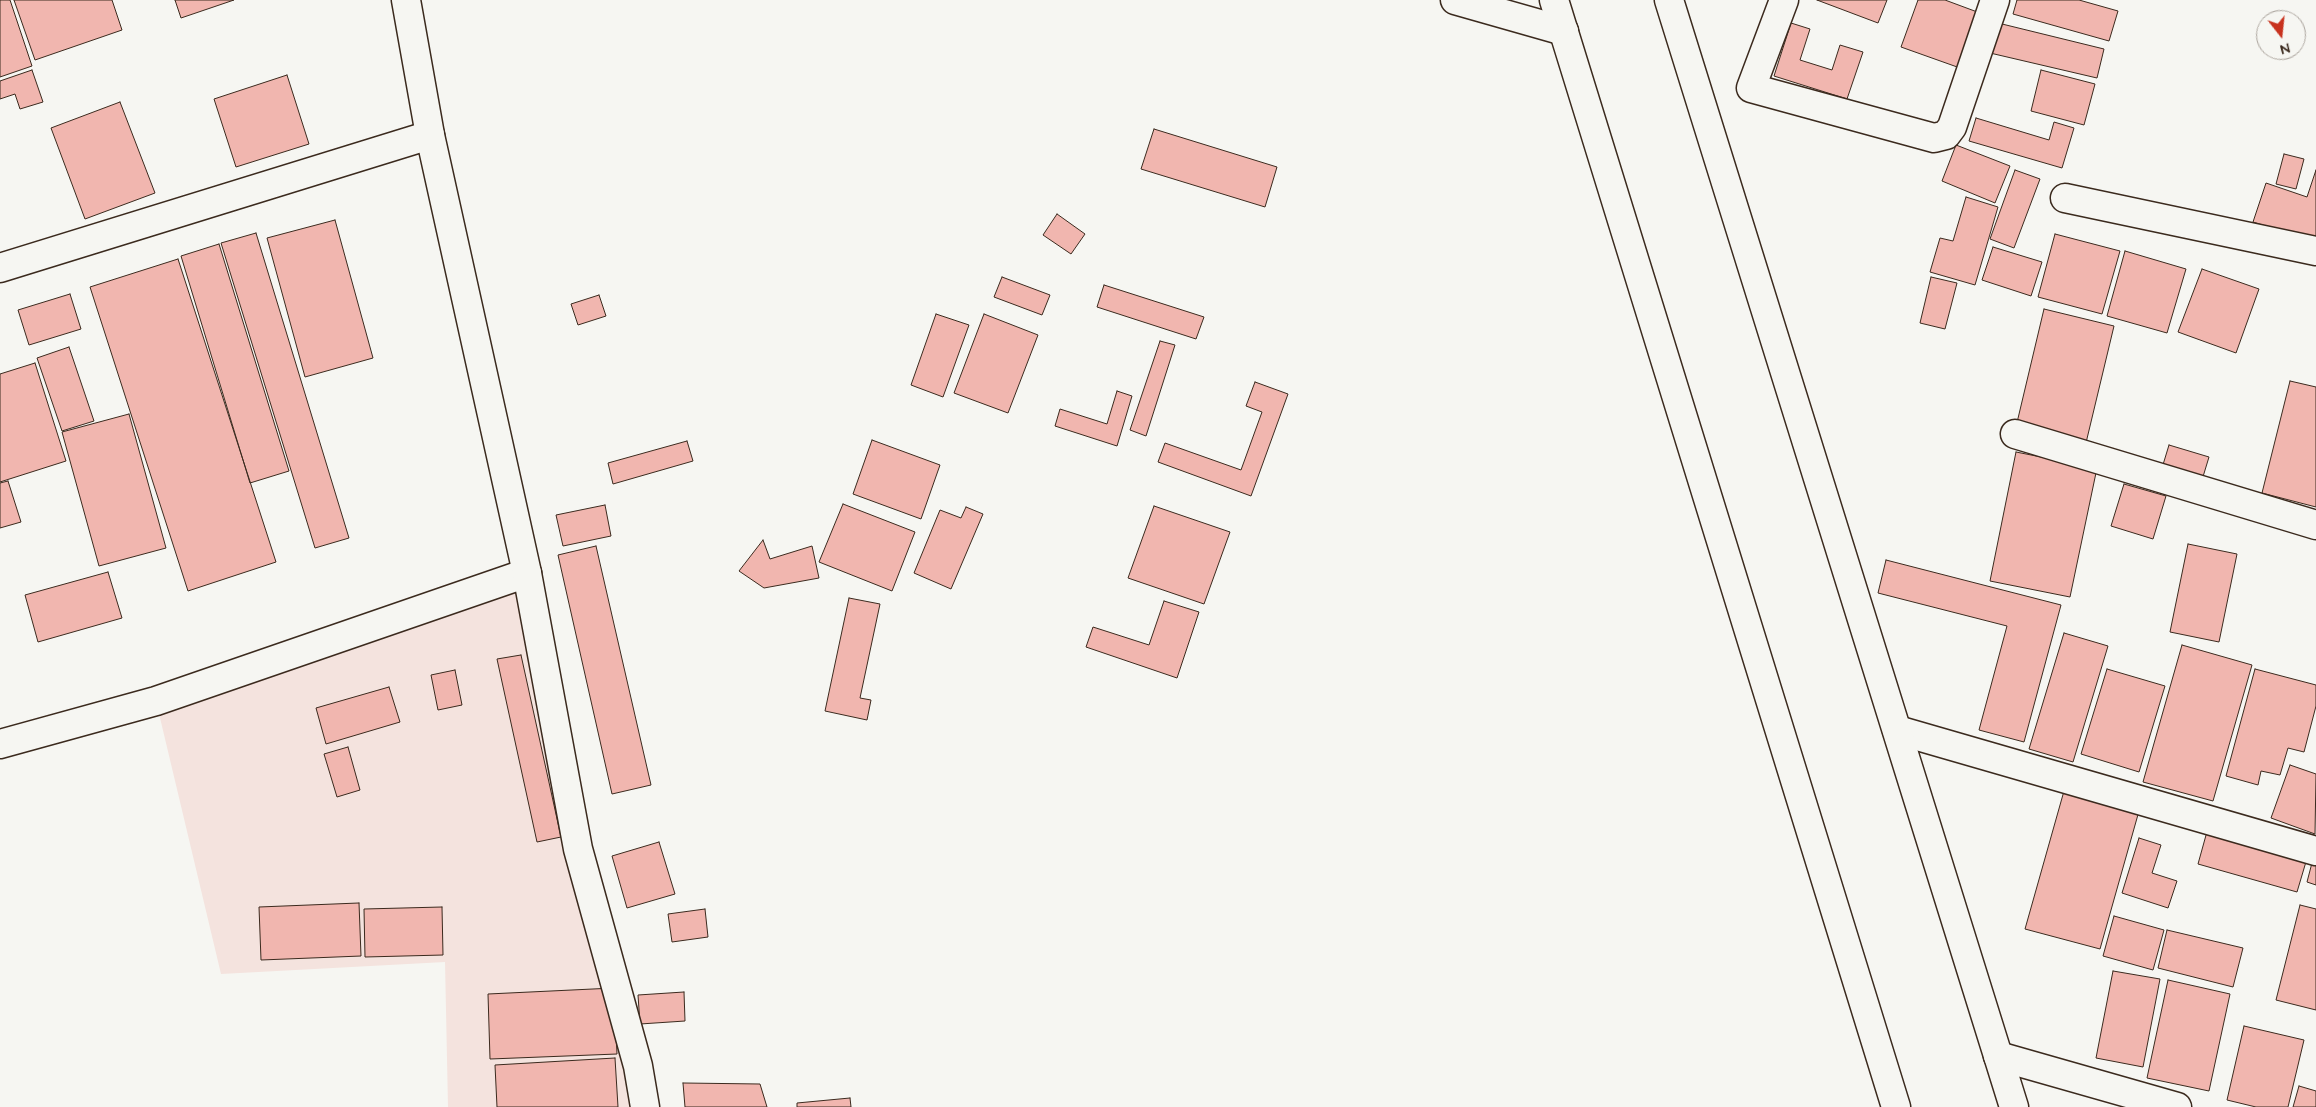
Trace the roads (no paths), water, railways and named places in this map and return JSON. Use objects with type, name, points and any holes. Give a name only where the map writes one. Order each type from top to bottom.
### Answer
[{"type":"street","points":[[406,0],[430,135],[527,573],[578,849],[638,1066],[645,1107]]},
{"type":"street","points":[[1455,0],[1564,31]]},
{"type":"street","points":[[1554,0],[1896,1107]]},
{"type":"street","points":[[1669,0],[2014,1107]]},
{"type":"street","points":[[1784,0],[1750,88],[1934,138],[1946,136],[1952,127],[1995,0]]},
{"type":"street","points":[[0,268],[430,135]]},
{"type":"street","points":[[2065,198],[2316,252]]},
{"type":"street","points":[[2015,434],[2316,525]]},
{"type":"street","points":[[0,744],[156,701],[527,573]]},
{"type":"street","points":[[1897,730],[2316,851]]},
{"type":"street","points":[[1998,1056],[2177,1107]]}]
